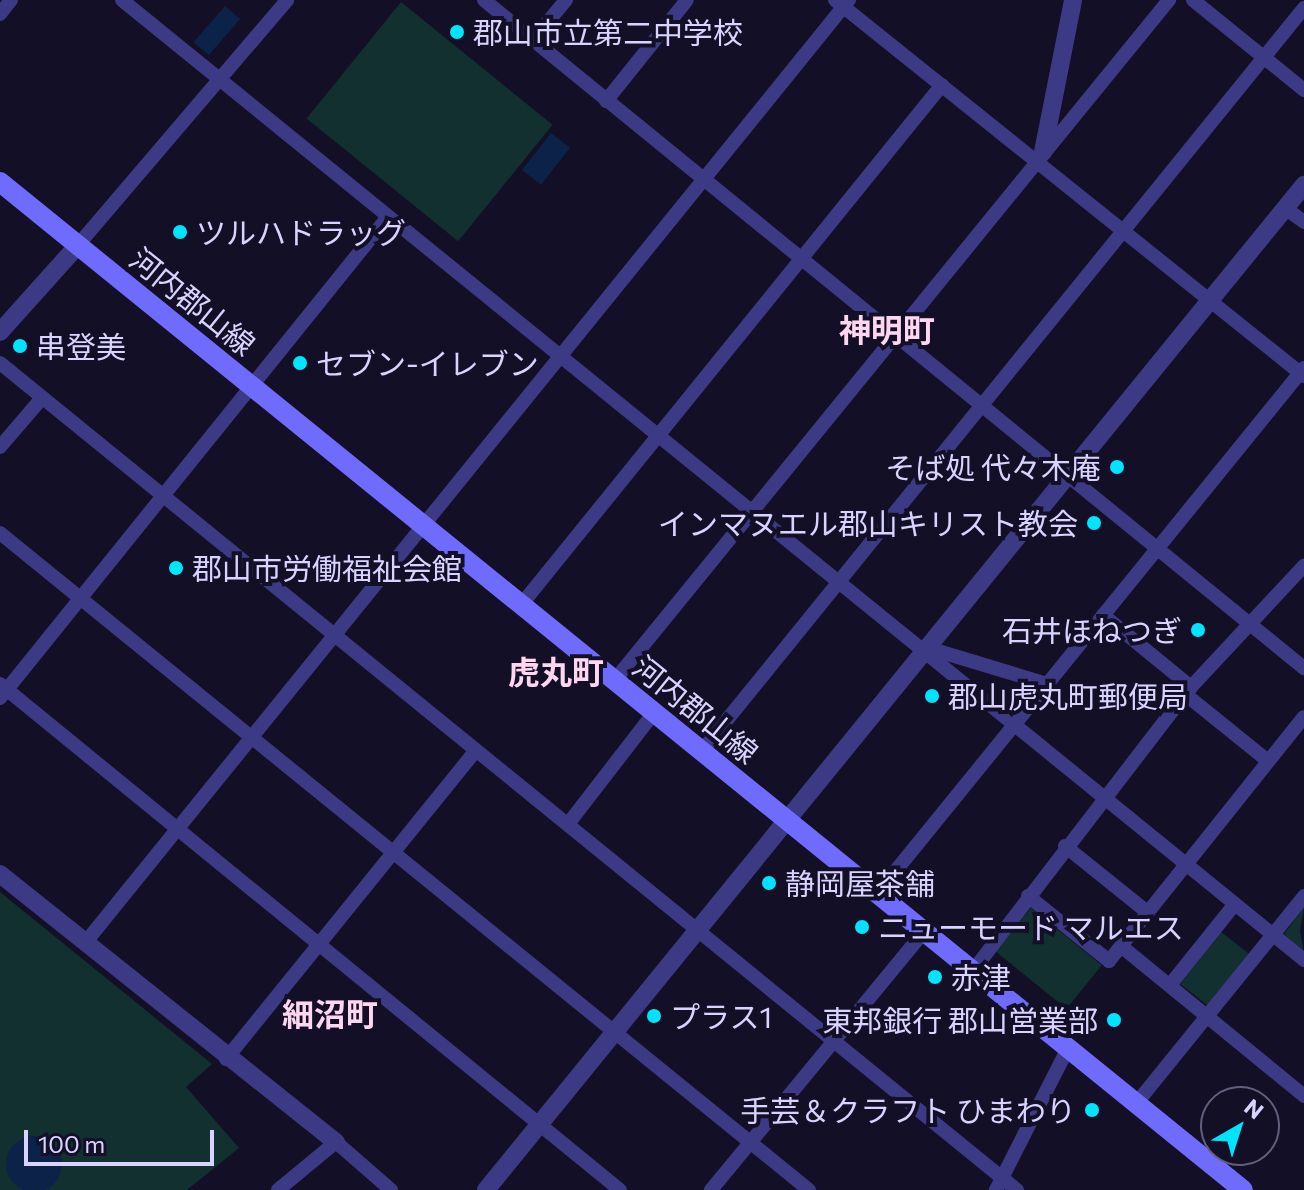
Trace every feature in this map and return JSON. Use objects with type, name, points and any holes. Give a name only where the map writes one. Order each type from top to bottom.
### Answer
[{"type":"main road","name":"河内郡山線","points":[[0,182],[700,753],[1243,1190]]},
{"type":"street","points":[[0,14],[11,0]]},
{"type":"street","points":[[122,0],[1304,960]]},
{"type":"street","points":[[0,332],[287,0]]},
{"type":"street","points":[[484,0],[981,408],[1304,668]]},
{"type":"street","points":[[533,40],[566,0]]},
{"type":"street","points":[[606,101],[687,0]]},
{"type":"street","points":[[1040,156],[1073,0]]},
{"type":"street","points":[[614,681],[750,508],[1169,0]]},
{"type":"street","points":[[1193,0],[1304,90]]},
{"type":"street","points":[[85,943],[703,180],[843,2],[942,85],[1040,156],[1124,230],[1303,372],[876,895]]},
{"type":"street","points":[[700,753],[1304,8]]},
{"type":"street","points":[[521,605],[942,85]]},
{"type":"street","points":[[486,1190],[1304,185]]},
{"type":"street","points":[[1285,208],[1304,222]]},
{"type":"street","points":[[387,218],[81,599],[2,691],[177,828],[620,1190]]},
{"type":"street","points":[[0,363],[568,824],[999,1184],[1017,1190]]},
{"type":"street","points":[[0,447],[42,398]]},
{"type":"street","points":[[0,533],[392,855],[809,1190]]},
{"type":"street","points":[[972,972],[1102,797],[1188,690],[1247,621],[1300,575]]},
{"type":"street","points":[[1103,615],[1268,761]]},
{"type":"street","points":[[926,650],[1047,684]]},
{"type":"street","points":[[568,824],[653,714]]},
{"type":"street","points":[[1028,896],[1109,961],[1304,717]]},
{"type":"street","points":[[226,1059],[476,750]]},
{"type":"street","points":[[1065,846],[1147,912]]},
{"type":"street","points":[[0,874],[226,1059],[336,1142],[391,1190]]},
{"type":"street","points":[[1135,1105],[1304,896]]},
{"type":"street","points":[[1170,985],[1234,905]]},
{"type":"street","points":[[711,1190],[923,933]]},
{"type":"street","points":[[1121,946],[1304,1096]]},
{"type":"street","points":[[999,1184],[1067,1050]]},
{"type":"street","points":[[278,1190],[336,1142]]},
{"type":"green space","points":[[401,2],[553,125],[458,241],[307,119]]},
{"type":"green space","points":[[0,892],[212,1064],[186,1087],[239,1148],[187,1190],[0,1190]]},
{"type":"green space","points":[[1304,907],[1300,931],[1304,953],[1284,934]]},
{"type":"green space","points":[[1031,908],[1102,965],[1066,1009],[996,952]]},
{"type":"green space","points":[[1221,932],[1250,955],[1210,1007],[1180,984]]},
{"type":"water","points":[[225,6],[240,19],[209,55],[194,42]]},
{"type":"water","points":[[551,133],[570,148],[541,185],[522,170]]},
{"type":"water","points":[[34,1136],[54,1144],[62,1164],[54,1184],[34,1192],[14,1184],[6,1164],[14,1144]]},
{"type":"place","name":"郡山市立第二中学校","points":[[457,32]]},
{"type":"place","name":"ツルハドラッグ","points":[[180,232]]},
{"type":"place","name":"串登美","points":[[20,346]]},
{"type":"place","name":"セブン-イレブン","points":[[300,363]]},
{"type":"place","name":"そば処 代々木庵","points":[[1117,467]]},
{"type":"place","name":"インマヌエル郡山キリスト教会","points":[[1094,523]]},
{"type":"place","name":"郡山市労働福祉会館","points":[[176,568]]},
{"type":"place","name":"石井ほねつぎ","points":[[1198,630]]},
{"type":"place","name":"郡山虎丸町郵便局","points":[[932,696]]},
{"type":"place","name":"静岡屋茶舗","points":[[769,883]]},
{"type":"place","name":"ニューモード マルエス","points":[[862,927]]},
{"type":"place","name":"赤津","points":[[935,977]]},
{"type":"place","name":"プラス1","points":[[654,1016]]},
{"type":"place","name":"東邦銀行 郡山営業部","points":[[1114,1020]]},
{"type":"place","name":"手芸＆クラフト ひまわり","points":[[1092,1110]]},
{"type":"district","name":"神明町","points":[[887,329]]},
{"type":"district","name":"虎丸町","points":[[556,671]]},
{"type":"district","name":"細沼町","points":[[330,1013]]}]
